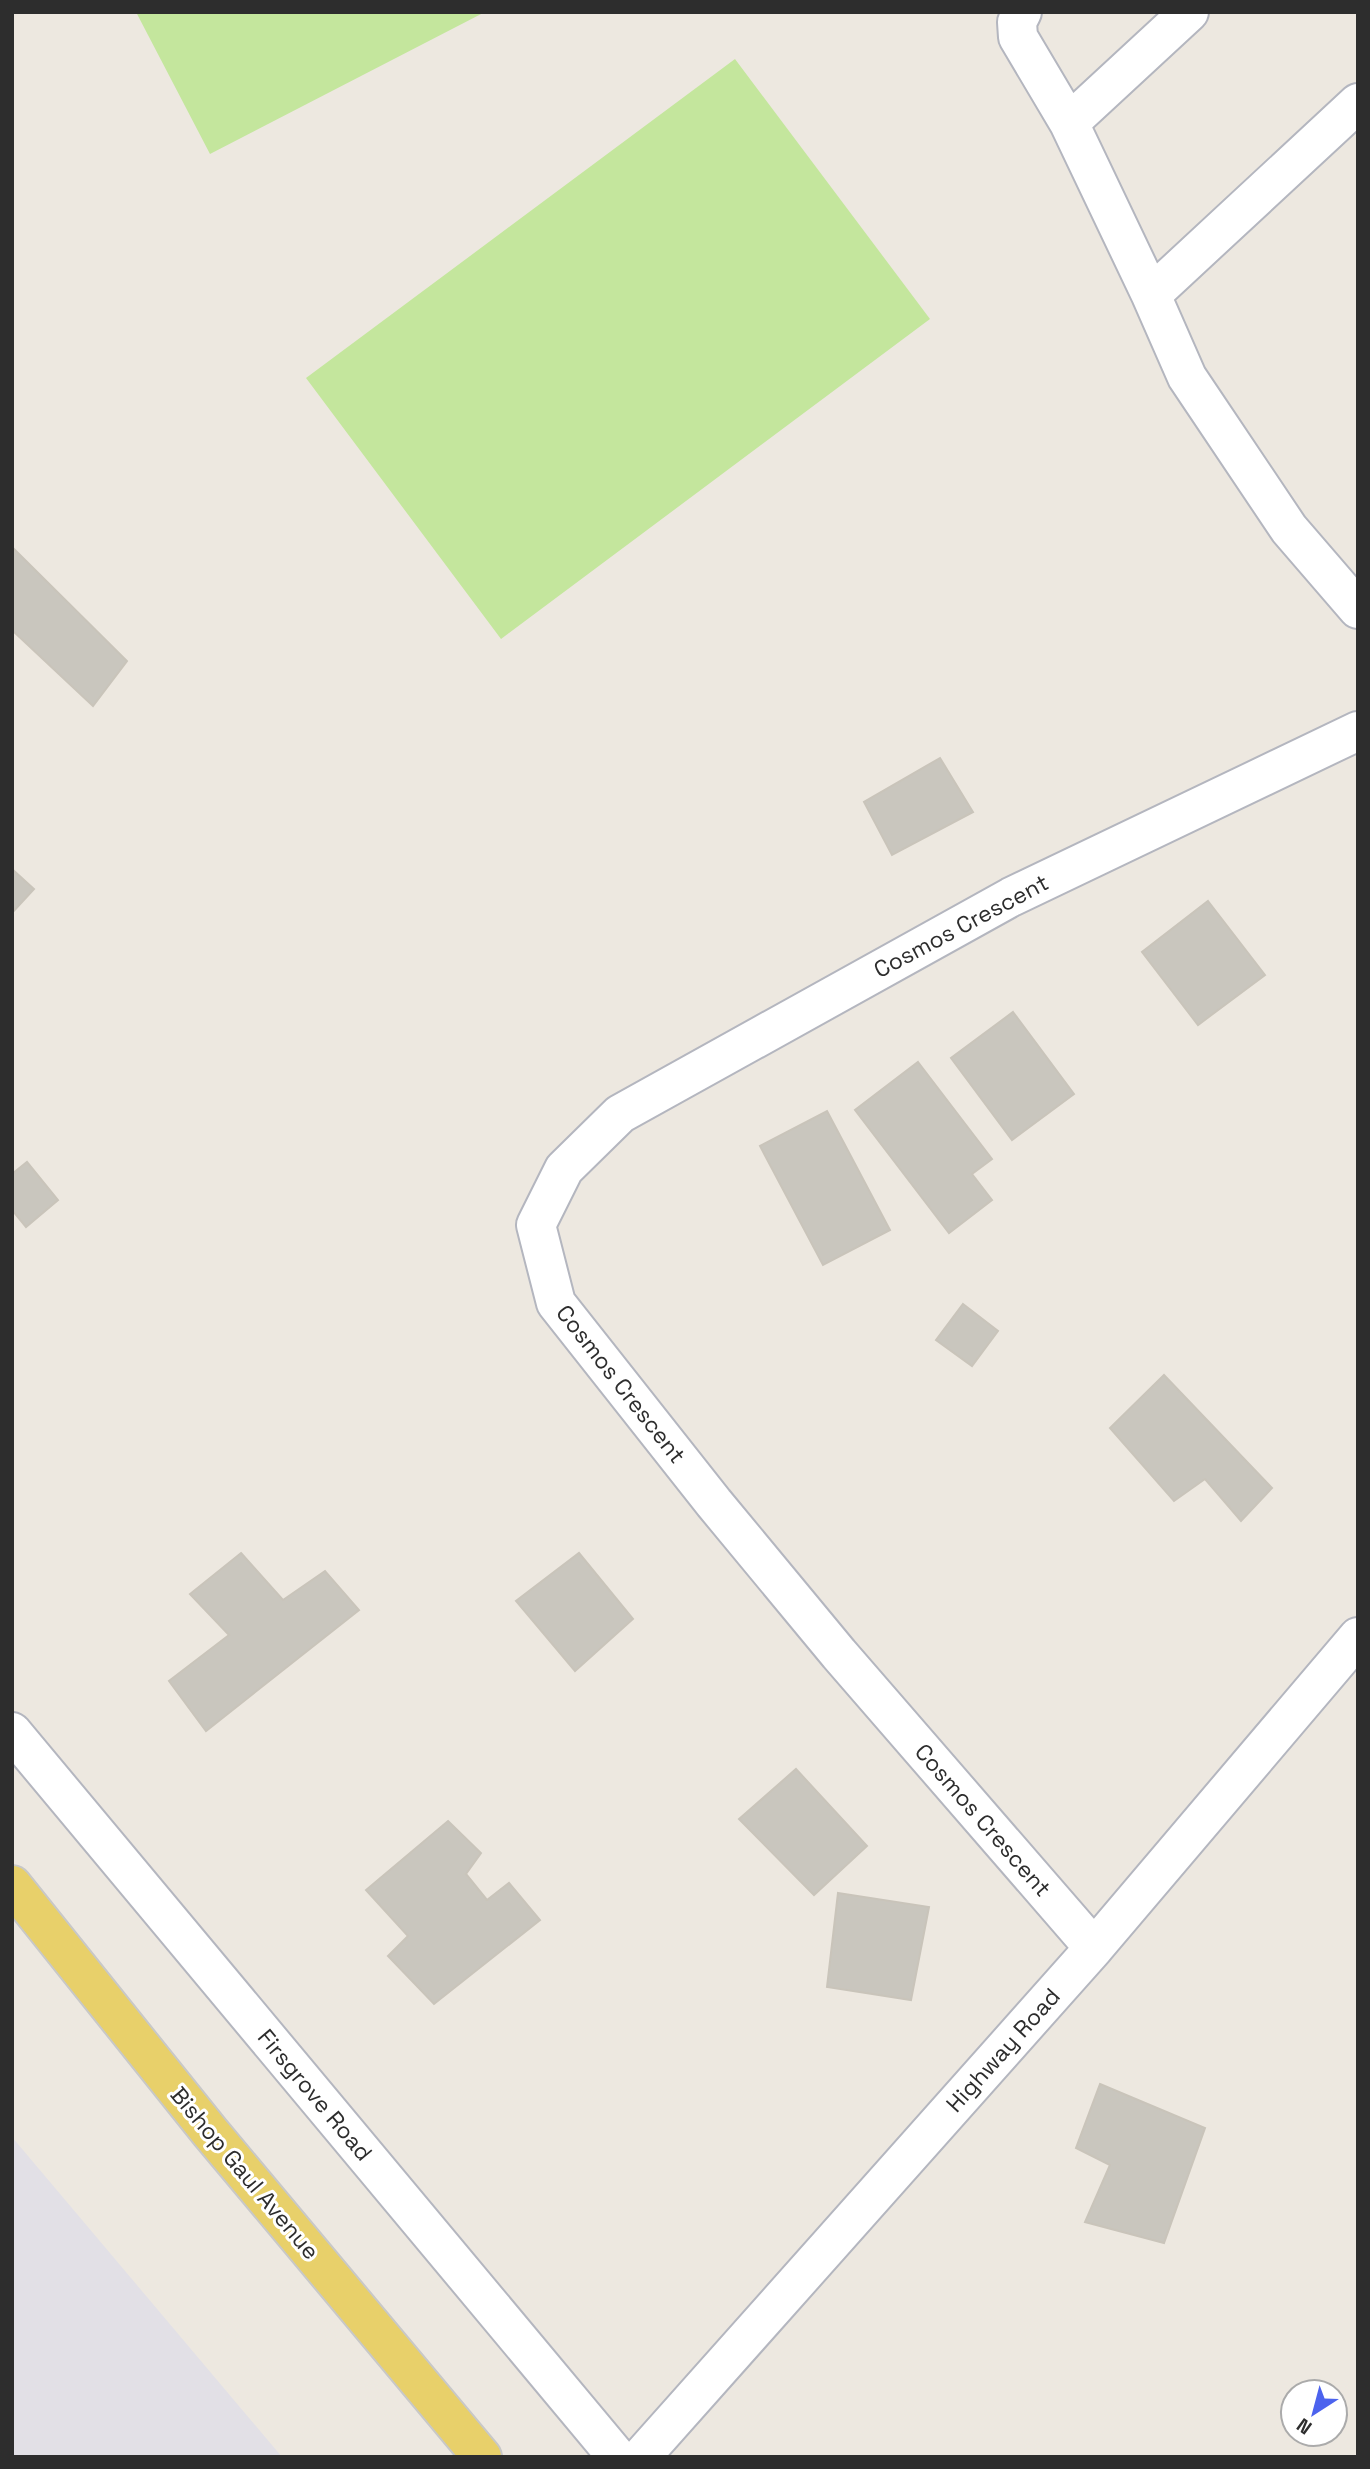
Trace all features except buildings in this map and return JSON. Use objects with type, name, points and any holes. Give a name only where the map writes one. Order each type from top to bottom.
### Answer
[{"type":"main road","name":"Bishop Gaul Avenue","points":[[12,1885],[210,2132],[482,2457]]},
{"type":"street","points":[[1022,12],[1017,22],[1018,37],[1069,123],[1187,377],[1289,529],[1358,609]]},
{"type":"street","points":[[1069,123],[1189,12]]},
{"type":"street","points":[[1150,295],[1358,103]]},
{"type":"street","name":"Cosmos Crescent","points":[[1094,1948],[839,1654],[714,1503],[556,1303],[537,1225],[564,1169],[620,1114],[1011,897],[1358,731]]},
{"type":"street","name":"Highway Road","points":[[641,2457],[1094,1948],[1358,1637]]},
{"type":"street","name":"Firsgrove Road","points":[[12,1732],[617,2457]]},
{"type":"shaded area","points":[[12,2137],[282,2457],[12,2457]]},
{"type":"green space","points":[[136,12],[485,12],[210,154]]},
{"type":"green space","points":[[735,59],[930,319],[501,639],[306,378]]}]
